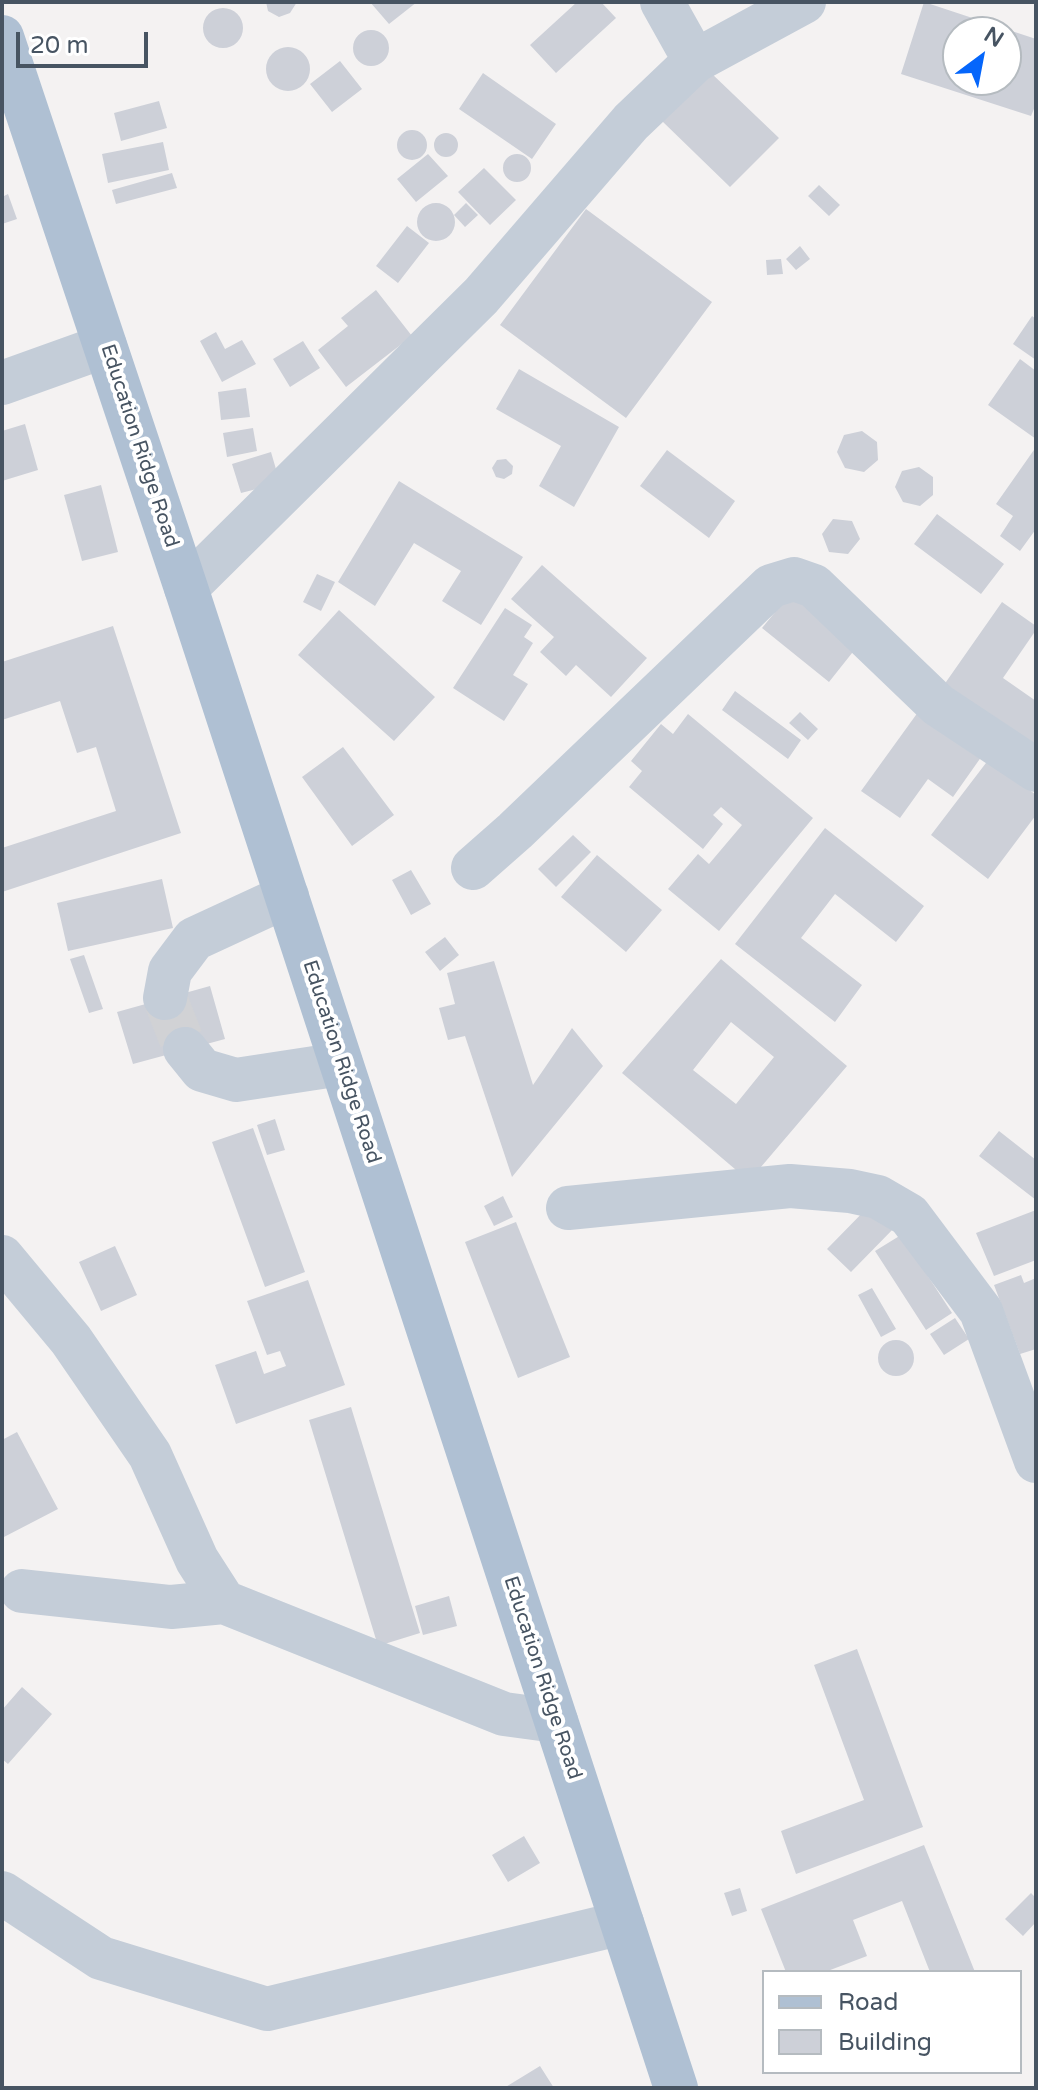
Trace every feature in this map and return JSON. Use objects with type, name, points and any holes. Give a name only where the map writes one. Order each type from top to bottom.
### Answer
[{"type":"main road","name":"Education Ridge Road","points":[[2,37],[186,588],[676,2088]]},
{"type":"street","points":[[662,2],[695,61]]},
{"type":"street","points":[[186,588],[481,296],[631,122],[695,61],[804,2]]},
{"type":"street","points":[[2,383],[105,346]]},
{"type":"street","points":[[473,868],[771,586],[794,579],[814,586],[938,705],[1036,770]]},
{"type":"street","points":[[165,998],[170,971],[194,939],[287,896]]},
{"type":"street","points":[[185,1049],[202,1070],[236,1080],[341,1064]]},
{"type":"street","points":[[568,1208],[790,1186],[850,1191],[878,1197],[909,1215],[981,1311],[1036,1461]]},
{"type":"street","points":[[2,1257],[71,1340],[150,1455],[197,1560],[224,1602]]},
{"type":"street","points":[[22,1591],[171,1607],[224,1602],[504,1714],[556,1721]]},
{"type":"street","points":[[2,1893],[101,1958],[267,2009],[622,1923]]},
{"type":"building","points":[[266,2],[297,2],[290,13],[279,17],[268,11]]},
{"type":"building","points":[[370,2],[417,2],[389,24]]},
{"type":"building","points":[[577,2],[601,2],[616,18],[556,73],[530,45]]},
{"type":"building","points":[[924,2],[966,16],[942,16],[942,87],[901,74]]},
{"type":"building","points":[[223,8],[237,14],[243,28],[237,42],[223,48],[209,42],[203,28],[209,14]]},
{"type":"building","points":[[371,30],[384,35],[389,48],[384,61],[371,66],[358,61],[353,48],[358,35]]},
{"type":"building","points":[[1022,34],[1036,39],[1036,104],[1031,116],[969,96],[1022,96]]},
{"type":"building","points":[[288,47],[303,54],[310,69],[303,84],[288,91],[273,84],[266,69],[273,54]]},
{"type":"building","points":[[340,61],[362,89],[332,112],[310,84]]},
{"type":"building","points":[[710,72],[779,138],[730,187],[662,121]]},
{"type":"building","points":[[483,73],[556,124],[532,159],[459,109]]},
{"type":"building","points":[[159,101],[167,128],[121,141],[114,113]]},
{"type":"building","points":[[412,130],[423,134],[427,145],[423,156],[412,160],[401,156],[397,145],[401,134]]},
{"type":"building","points":[[446,133],[455,136],[458,145],[455,154],[446,157],[437,154],[434,145],[437,136]]},
{"type":"building","points":[[163,142],[169,170],[108,183],[102,154]]},
{"type":"building","points":[[428,154],[448,176],[416,202],[397,179]]},
{"type":"building","points":[[517,154],[527,158],[531,168],[527,178],[517,182],[507,178],[503,168],[507,158]]},
{"type":"building","points":[[484,168],[516,200],[490,225],[458,192]]},
{"type":"building","points":[[172,173],[177,188],[116,204],[112,190]]},
{"type":"building","points":[[819,185],[840,205],[829,216],[808,196]]},
{"type":"building","points":[[8,194],[17,219],[2,224],[2,197]]},
{"type":"building","points":[[436,203],[449,209],[455,222],[449,235],[436,241],[423,235],[417,222],[423,209]]},
{"type":"building","points":[[466,203],[478,215],[465,227],[454,215]]},
{"type":"building","points":[[586,209],[712,302],[626,418],[500,325]]},
{"type":"building","points":[[407,226],[429,243],[398,283],[376,266]]},
{"type":"building","points":[[800,246],[810,259],[796,270],[786,259]]},
{"type":"building","points":[[781,259],[783,274],[767,275],[766,260]]},
{"type":"building","points":[[376,290],[412,336],[346,387],[318,350],[348,326],[341,318]]},
{"type":"building","points":[[1032,316],[1036,319],[1036,360],[1013,344]]},
{"type":"building","points":[[216,332],[225,349],[242,340],[256,364],[222,382],[200,341]]},
{"type":"building","points":[[303,341],[320,368],[290,387],[273,359]]},
{"type":"building","points":[[1020,359],[1036,371],[1036,439],[988,405]]},
{"type":"building","points":[[519,369],[619,427],[574,507],[539,486],[561,446],[496,409]]},
{"type":"building","points":[[246,388],[250,417],[221,420],[218,392]]},
{"type":"building","points":[[25,424],[38,470],[2,481],[2,431]]},
{"type":"building","points":[[253,428],[257,451],[227,457],[223,433]]},
{"type":"building","points":[[862,431],[877,442],[878,460],[864,472],[845,468],[837,452],[844,435]]},
{"type":"building","points":[[1036,447],[1036,529],[1020,551],[1000,536],[1013,516],[996,504]]},
{"type":"building","points":[[667,450],[735,501],[709,538],[640,486]]},
{"type":"building","points":[[271,452],[280,483],[241,493],[232,464]]},
{"type":"building","points":[[506,459],[513,466],[512,474],[504,479],[496,477],[492,468],[497,460]]},
{"type":"building","points":[[919,467],[933,477],[933,495],[920,506],[903,502],[895,487],[902,471]]},
{"type":"building","points":[[399,481],[523,557],[481,625],[442,601],[461,571],[414,543],[375,606],[338,582]]},
{"type":"building","points":[[101,485],[118,552],[82,561],[64,495]]},
{"type":"building","points":[[937,514],[1004,564],[981,594],[914,544]]},
{"type":"building","points":[[833,519],[852,521],[860,539],[848,554],[829,552],[822,534]]},
{"type":"building","points":[[542,565],[647,658],[611,697],[576,665],[566,676],[540,652],[554,637],[511,599]]},
{"type":"building","points":[[317,574],[335,582],[321,611],[303,602]]},
{"type":"building","points":[[790,594],[856,648],[829,682],[762,628]]},
{"type":"building","points":[[1002,602],[1036,626],[1003,678],[1036,701],[1036,760],[939,692]]},
{"type":"building","points":[[505,608],[532,625],[524,637],[533,643],[513,675],[528,684],[504,721],[453,688]]},
{"type":"building","points":[[339,610],[435,697],[394,741],[298,655]]},
{"type":"building","points":[[113,626],[181,833],[2,892],[2,848],[116,811],[96,747],[77,753],[60,701],[2,720],[2,662]]},
{"type":"building","points":[[735,691],[801,740],[788,759],[722,710]]},
{"type":"building","points":[[921,708],[984,753],[953,797],[928,779],[900,818],[861,791]]},
{"type":"building","points":[[800,712],[818,729],[808,740],[789,723]]},
{"type":"building","points":[[688,714],[813,818],[719,931],[668,889],[698,854],[709,864],[742,825],[721,807],[713,815],[723,824],[703,849],[629,787],[642,771],[631,761],[661,724],[673,734]]},
{"type":"building","points":[[343,747],[394,815],[352,846],[302,777]]},
{"type":"building","points":[[989,759],[1036,795],[1036,815],[988,879],[931,835]]},
{"type":"building","points":[[825,828],[924,906],[896,942],[835,894],[801,938],[862,985],[835,1022],[735,944]]},
{"type":"building","points":[[573,835],[591,852],[556,887],[538,869]]},
{"type":"building","points":[[597,855],[662,910],[626,952],[561,897]]},
{"type":"building","points":[[411,870],[431,904],[411,915],[392,880]]},
{"type":"building","points":[[162,879],[173,928],[68,951],[57,903]]},
{"type":"building","points":[[445,937],[459,955],[440,971],[425,952]]},
{"type":"building","points":[[84,955],[103,1009],[89,1013],[70,959]]},
{"type":"building","points":[[721,959],[847,1066],[749,1181],[622,1073]],"holes":[[[731,1022],[774,1057],[736,1104],[693,1070]]]},
{"type":"building","points":[[494,961],[533,1085],[572,1028],[603,1066],[512,1177],[465,1036],[448,1040],[439,1008],[455,1004],[447,973]]},
{"type":"building","points":[[210,986],[225,1039],[133,1064],[117,1012]]},
{"type":"building","points":[[275,1119],[285,1150],[267,1155],[257,1125]]},
{"type":"building","points":[[253,1128],[305,1272],[265,1287],[212,1142]]},
{"type":"building","points":[[999,1131],[1036,1160],[1036,1200],[979,1156]]},
{"type":"building","points":[[503,1196],[513,1217],[494,1226],[484,1206]]},
{"type":"building","points":[[873,1202],[897,1225],[851,1272],[827,1249]]},
{"type":"building","points":[[1036,1210],[1036,1260],[994,1276],[976,1233]]},
{"type":"building","points":[[516,1222],[570,1357],[518,1378],[465,1242]]},
{"type":"building","points":[[901,1235],[952,1313],[926,1330],[875,1251]]},
{"type":"building","points":[[115,1246],[137,1295],[101,1311],[79,1262]]},
{"type":"building","points":[[1021,1275],[1024,1283],[1036,1278],[1036,1349],[1020,1354],[994,1285]]},
{"type":"building","points":[[308,1280],[345,1385],[236,1424],[215,1365],[256,1351],[264,1374],[286,1366],[280,1351],[267,1355],[247,1301]]},
{"type":"building","points":[[872,1288],[896,1329],[881,1337],[858,1295]]},
{"type":"building","points":[[955,1318],[969,1339],[944,1355],[930,1334]]},
{"type":"building","points":[[896,1340],[909,1345],[914,1358],[909,1371],[896,1376],[883,1371],[878,1358],[883,1345]]},
{"type":"building","points":[[351,1407],[420,1633],[378,1646],[309,1420]]},
{"type":"building","points":[[17,1432],[58,1509],[2,1538],[2,1440]]},
{"type":"building","points":[[449,1596],[457,1626],[423,1635],[415,1606]]},
{"type":"building","points":[[857,1649],[923,1827],[796,1874],[781,1831],[864,1800],[814,1665]]},
{"type":"building","points":[[22,1687],[52,1714],[8,1764],[2,1759],[2,1710]]},
{"type":"building","points":[[524,1836],[540,1863],[508,1882],[492,1855]]},
{"type":"building","points":[[924,1845],[974,1970],[929,1970],[902,1901],[853,1920],[867,1956],[830,1970],[785,1970],[761,1909]]},
{"type":"building","points":[[740,1888],[747,1911],[732,1916],[724,1893]]},
{"type":"building","points":[[1031,1893],[1036,1898],[1036,1922],[1023,1936],[1005,1919]]},
{"type":"building","points":[[540,2066],[554,2088],[504,2088]]},
{"type":"tunnel","points":[[165,998],[185,1049]]}]
